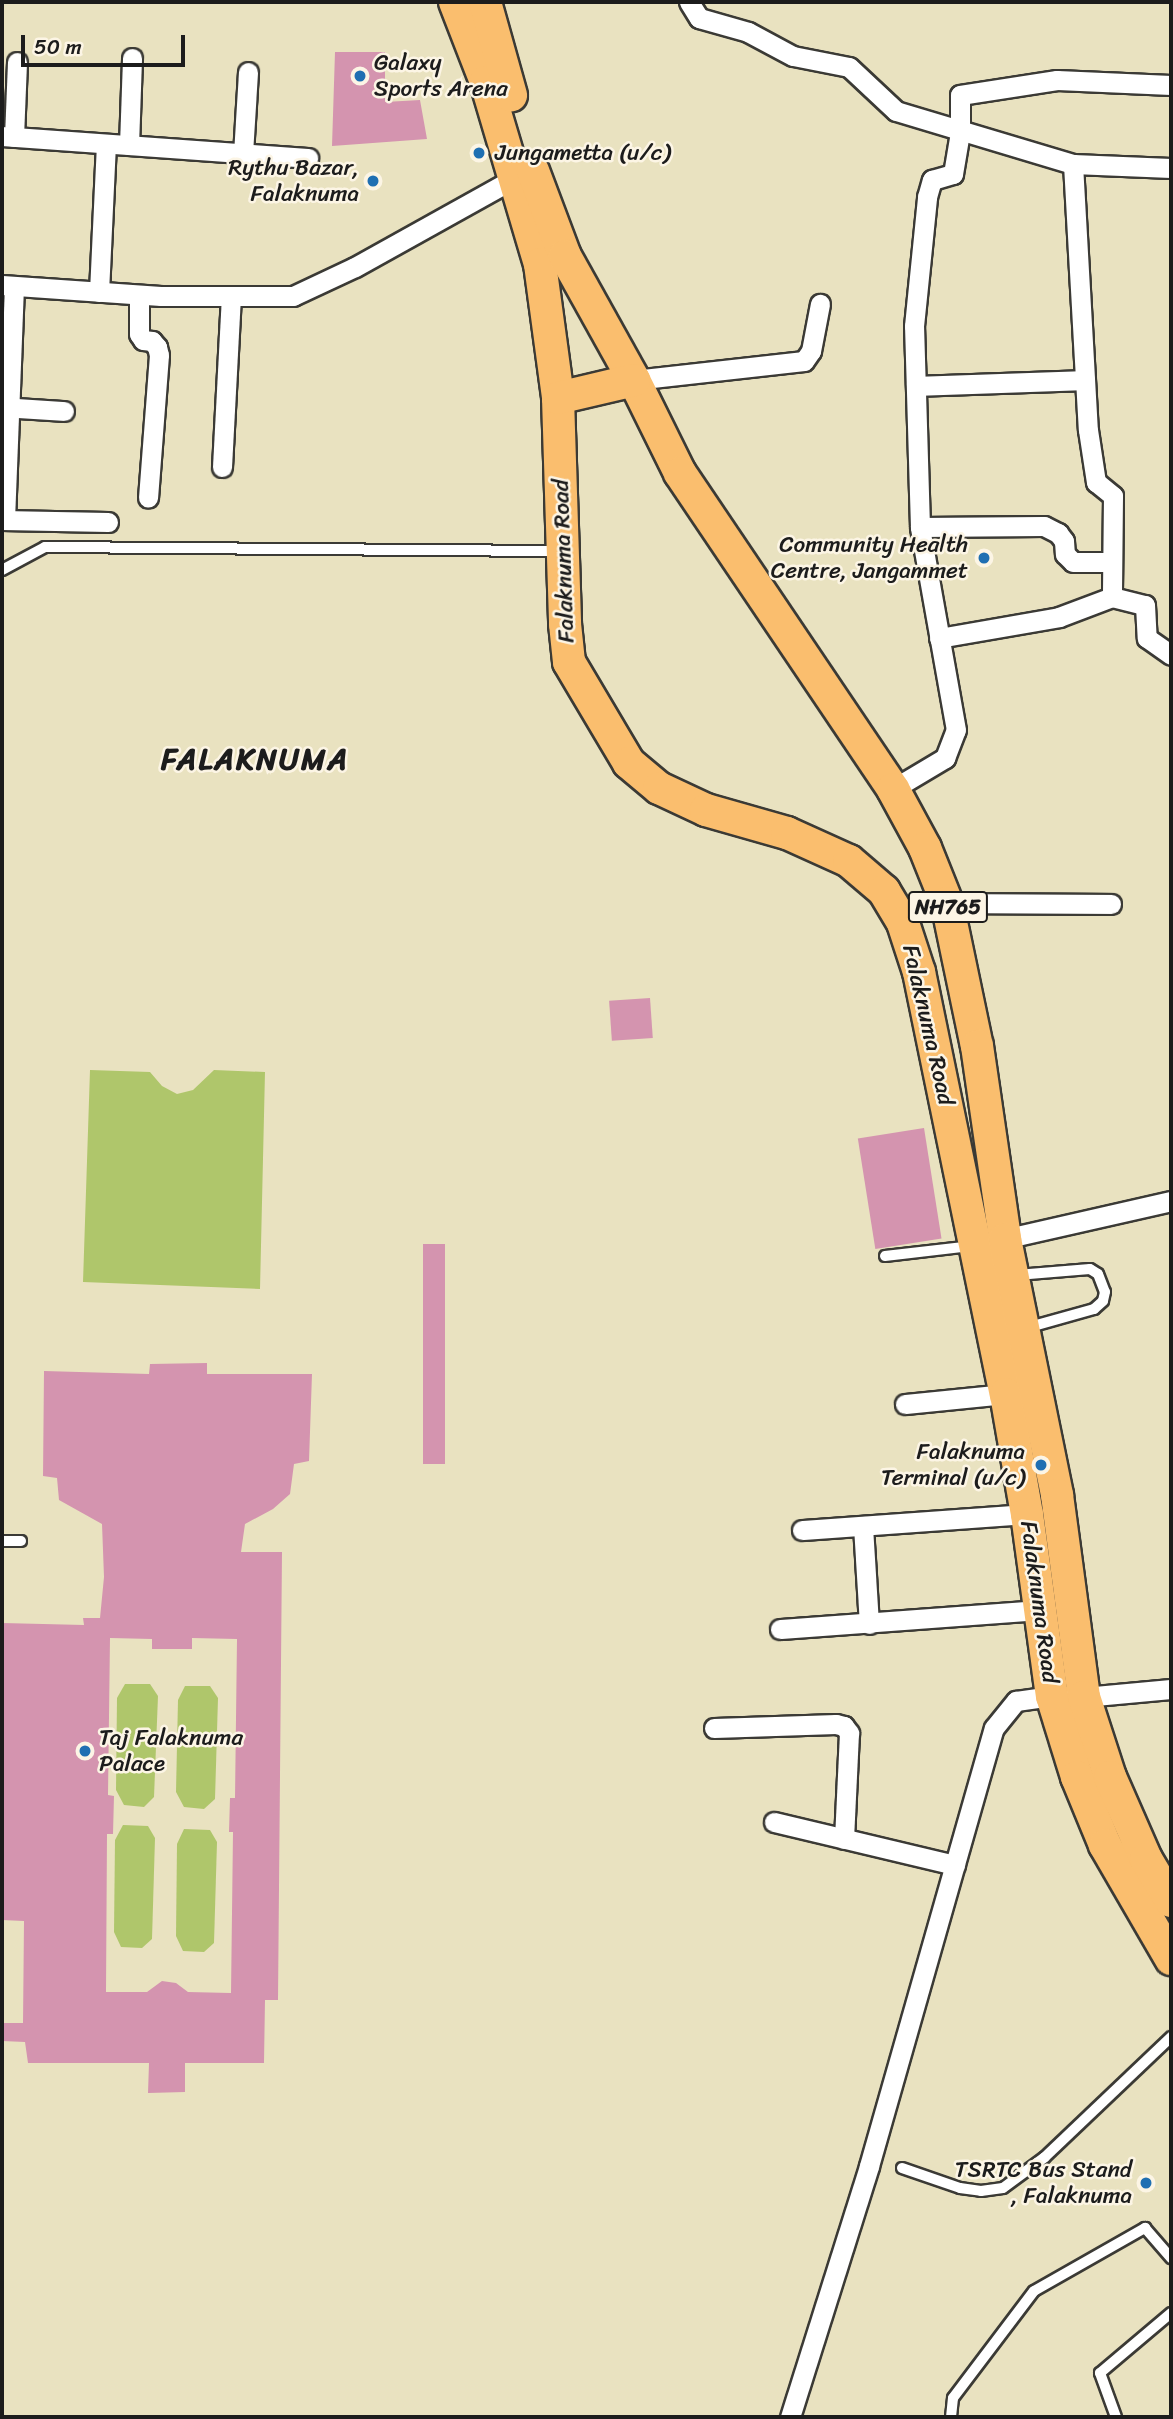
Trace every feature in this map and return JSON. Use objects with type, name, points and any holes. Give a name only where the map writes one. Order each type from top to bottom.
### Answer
[{"type":"highway","name":"Falaknuma Road","points":[[455,2],[486,82],[540,264],[558,398],[569,662],[629,763],[660,788],[706,810],[787,833],[849,861],[884,891],[903,923],[919,972],[990,1242],[1013,1276],[1056,1495],[1084,1697],[1110,1777],[1146,1859],[1171,1901]]},
{"type":"highway","name":"Falaknuma Road","points":[[485,2],[532,169],[565,256],[634,380],[680,473],[893,789],[925,848],[947,903],[977,1046],[990,1242],[1006,1394],[1027,1514],[1052,1696],[1077,1777],[1105,1846],[1161,1920],[1171,1959]]},
{"type":"highway","points":[[558,398],[634,380]]},
{"type":"street","points":[[689,2],[699,18],[748,32],[777,45],[793,56],[849,67],[897,111],[1073,164],[1171,168]]},
{"type":"street","points":[[129,145],[132,58]]},
{"type":"street","points":[[17,62],[8,136],[307,158]]},
{"type":"street","points":[[243,154],[248,72]]},
{"type":"street","points":[[893,789],[945,758],[956,730],[919,527],[914,326],[927,197],[932,180],[953,174],[960,132],[960,95],[1056,80],[1171,85]]},
{"type":"street","points":[[99,292],[106,144]]},
{"type":"street","points":[[1073,164],[1088,430],[1096,482],[1113,496],[1110,562],[1112,597]]},
{"type":"street","points":[[108,522],[4,520],[8,286],[139,295],[231,298],[293,296],[355,267],[515,178]]},
{"type":"street","points":[[139,295],[139,334],[143,340],[152,341],[159,355],[148,498]]},
{"type":"street","points":[[222,467],[231,298]]},
{"type":"street","points":[[634,380],[804,361],[811,351],[820,304]]},
{"type":"street","points":[[916,386],[1085,380]]},
{"type":"street","points":[[6,407],[64,411]]},
{"type":"street","points":[[919,527],[1044,526],[1058,533],[1064,541],[1065,554],[1073,562],[1110,562]]},
{"type":"street","points":[[939,638],[1059,617],[1112,597],[1145,605],[1147,638],[1171,654]]},
{"type":"street","points":[[947,903],[1111,904]]},
{"type":"street","points":[[990,1242],[1171,1201]]},
{"type":"street","points":[[905,1404],[1006,1394]]},
{"type":"street","points":[[802,1530],[1027,1514]]},
{"type":"street","points":[[863,1526],[869,1624]]},
{"type":"street","points":[[780,1629],[1041,1610]]},
{"type":"street","points":[[790,2417],[869,2166],[994,1728],[1016,1701],[1052,1696],[1084,1697],[1171,1689]]},
{"type":"street","points":[[714,1728],[836,1724],[844,1726],[849,1733],[844,1839]]},
{"type":"street","points":[[775,1822],[955,1866]]},
{"type":"lane","points":[[2,570],[45,547],[564,551]]},
{"type":"lane","points":[[885,1256],[990,1242]]},
{"type":"lane","points":[[1013,1276],[1090,1269],[1098,1274],[1105,1292],[1103,1301],[1094,1310],[1024,1328]]},
{"type":"lane","points":[[2,1541],[21,1541]]},
{"type":"lane","points":[[902,2168],[960,2188],[981,2191],[1003,2188],[1045,2157],[1171,2037]]},
{"type":"lane","points":[[951,2417],[953,2398],[1034,2291],[1145,2228],[1171,2258]]},
{"type":"lane","points":[[1116,2417],[1100,2373],[1171,2313]]},
{"type":"green space","points":[[90,1070],[150,1072],[162,1086],[177,1094],[193,1090],[214,1070],[265,1072],[260,1289],[83,1282]]},
{"type":"green space","points":[[125,1684],[150,1684],[158,1696],[154,1797],[144,1807],[124,1805],[116,1790],[117,1698]]},
{"type":"green space","points":[[185,1686],[210,1686],[218,1698],[215,1799],[204,1809],[184,1807],[176,1792],[178,1700]]},
{"type":"green space","points":[[123,1825],[148,1826],[155,1838],[152,1939],[142,1948],[121,1947],[114,1932],[115,1840]]},
{"type":"green space","points":[[184,1829],[210,1830],[217,1842],[214,1943],[204,1952],[183,1951],[176,1936],[177,1844]]},
{"type":"building","name":"Galaxy Sports Arena","points":[[335,52],[385,52],[385,102],[420,100],[427,139],[332,146]]},
{"type":"building","points":[[650,998],[653,1038],[612,1041],[609,1001]]},
{"type":"building","points":[[924,1128],[942,1239],[875,1249],[858,1138]]},
{"type":"building","points":[[423,1244],[445,1244],[445,1464],[423,1464]]},
{"type":"building","points":[[207,1363],[207,1374],[312,1374],[309,1461],[294,1464],[290,1494],[273,1509],[245,1524],[241,1552],[282,1552],[278,2000],[265,2000],[264,2063],[185,2063],[185,2092],[148,2093],[149,2063],[28,2063],[25,2042],[2,2041],[2,2023],[23,2023],[24,1921],[2,1920],[2,1623],[84,1625],[83,1618],[100,1618],[104,1577],[102,1524],[59,1500],[57,1478],[43,1476],[44,1371],[149,1374],[150,1364]],"holes":[[[110,1638],[152,1639],[152,1649],[192,1649],[192,1638],[237,1639],[235,1798],[230,1798],[229,1832],[233,1832],[231,1993],[188,1992],[176,1983],[162,1981],[147,1992],[106,1992],[107,1834],[113,1834],[114,1796],[108,1795]]]},
{"type":"place","name":"Galaxy Sports Arena","points":[[360,76]]},
{"type":"place","name":"Jungametta (u/c)","points":[[479,153]]},
{"type":"place","name":"Rythu Bazar, Falaknuma","points":[[373,181]]},
{"type":"place","name":"Community Health Centre, Jangammet","points":[[984,558]]},
{"type":"place","name":"Falaknuma Terminal (u/c)","points":[[1041,1465]]},
{"type":"place","name":"Taj Falaknuma Palace","points":[[85,1751]]},
{"type":"place","name":"TSRTC Bus Stand , Falaknuma","points":[[1146,2183]]},
{"type":"district","name":"FALAKNUMA","points":[[255,759]]}]
